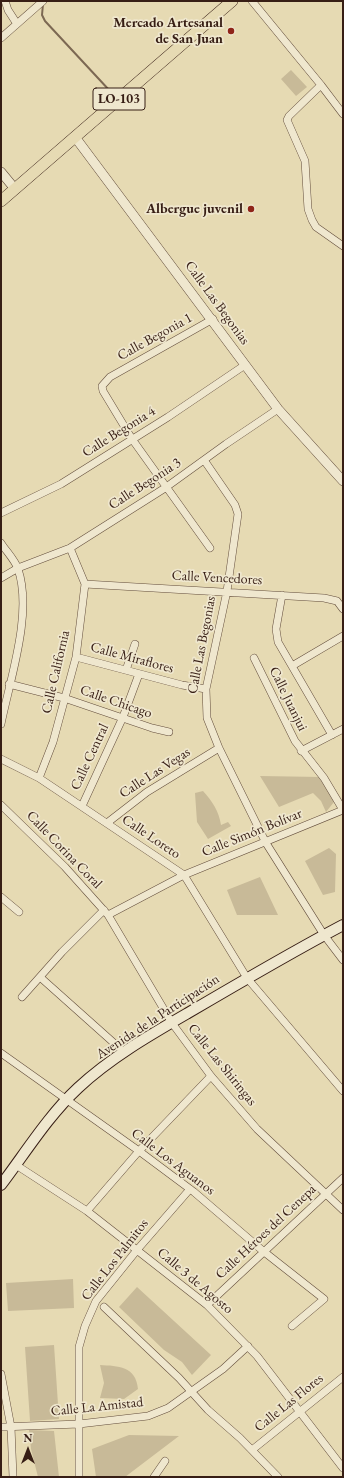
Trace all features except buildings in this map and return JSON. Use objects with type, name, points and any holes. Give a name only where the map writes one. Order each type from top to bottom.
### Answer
[{"type":"main road","name":"LO-103","points":[[1,201],[232,1]]},
{"type":"main road","name":"Avenida de la Participación","points":[[1,1185],[65,1100],[124,1052],[247,978],[343,925]]},
{"type":"street","points":[[5,1],[8,10],[17,24]]},
{"type":"street","points":[[1,38],[43,1]]},
{"type":"street","points":[[252,1],[343,114]]},
{"type":"street","points":[[321,85],[289,116],[287,120],[305,161],[308,209],[312,220],[316,227],[343,246]]},
{"type":"street","name":"Calle Las Begonias","points":[[75,137],[213,319],[245,365],[278,408],[343,481]]},
{"type":"street","points":[[1,172],[15,189]]},
{"type":"street","name":"Calle Begonia 1","points":[[132,440],[102,388],[102,383],[110,377],[213,319]]},
{"type":"street","name":"Calle Begonia 4","points":[[1,512],[61,484],[132,440],[245,365]]},
{"type":"street","name":"Calle Begonia 3","points":[[1,578],[18,568],[70,548],[166,488],[278,408]]},
{"type":"street","points":[[132,440],[210,548]]},
{"type":"street","name":"Calle Las Begonias","points":[[204,460],[238,509],[227,591],[206,689],[207,718],[219,748],[266,843],[324,935],[343,960]]},
{"type":"street","points":[[1,543],[18,568],[23,600],[22,630],[1,724]]},
{"type":"street","name":"Calle California","points":[[39,778],[53,742],[76,657],[85,584],[70,548]]},
{"type":"street","name":"Calle Vencedores","points":[[85,584],[227,591],[334,600],[340,603],[343,609]]},
{"type":"street","points":[[282,595],[278,610],[276,629],[278,642],[332,735]]},
{"type":"street","points":[[292,666],[343,636]]},
{"type":"street","points":[[126,670],[135,644]]},
{"type":"street","name":"Calle Miraflores","points":[[76,657],[139,674],[206,689]]},
{"type":"street","name":"Calle Juanjui","points":[[254,658],[301,751],[324,778],[343,810]]},
{"type":"street","name":"Calle Central","points":[[82,806],[123,717],[139,674]]},
{"type":"street","name":"Calle Chicago","points":[[9,684],[64,698],[152,728],[169,732]]},
{"type":"street","points":[[301,751],[343,729]]},
{"type":"street","name":"Calle Las Vegas","points":[[107,823],[147,792],[219,748]]},
{"type":"street","name":"Calle Loreto","points":[[1,759],[39,778],[184,875],[247,978],[343,1092]]},
{"type":"street","name":"Calle Corina Coral","points":[[1,805],[65,867],[106,913]]},
{"type":"street","name":"Calle Simón Bolívar","points":[[22,997],[62,952],[106,913],[184,875],[266,843],[343,810]]},
{"type":"street","points":[[1,897],[19,912]]},
{"type":"street","name":"Calle Las Shiringas","points":[[106,913],[172,1022],[211,1076],[256,1129],[343,1210]]},
{"type":"street","points":[[40,977],[124,1052]]},
{"type":"street","name":"Calle Los Aguanos","points":[[1,1054],[139,1151],[190,1189],[263,1251],[324,1299],[292,1326]]},
{"type":"street","points":[[87,1211],[139,1151],[211,1076]]},
{"type":"street","name":"Calle 3 de Agosto","points":[[16,1165],[87,1211],[207,1305],[248,1346],[343,1468]]},
{"type":"street","name":"Calle Héroes del Cenepa","points":[[207,1305],[263,1251],[343,1178]]},
{"type":"street","name":"Calle Los Palmitos","points":[[78,1477],[79,1354],[85,1326],[96,1301],[137,1250],[190,1189]]},
{"type":"street","points":[[104,1307],[179,1378],[190,1392],[252,1450],[278,1477]]},
{"type":"street","name":"Calle La Amistad","points":[[1,1427],[79,1424],[148,1416],[168,1408],[223,1369],[248,1346]]},
{"type":"street","points":[[1,1374],[11,1427],[13,1477]]},
{"type":"street","name":"Calle Las Flores","points":[[252,1450],[343,1377]]},
{"type":"street","points":[[154,1477],[165,1461]]},
{"type":"shaded area","points":[[291,70],[307,87],[296,96],[281,79]]},
{"type":"shaded area","points":[[260,776],[321,777],[334,802],[326,812],[321,801],[313,793],[279,807]]},
{"type":"shaded area","points":[[203,791],[215,806],[221,825],[228,822],[231,826],[208,839],[197,822],[195,793]]},
{"type":"shaded area","points":[[329,848],[336,854],[335,892],[323,895],[305,861]]},
{"type":"shaded area","points":[[260,877],[278,915],[237,915],[227,890]]},
{"type":"shaded area","points":[[73,1279],[74,1308],[8,1311],[6,1283]]},
{"type":"shaded area","points":[[137,1287],[211,1355],[192,1375],[182,1362],[164,1350],[119,1307]]},
{"type":"shaded area","points":[[54,1345],[59,1419],[30,1421],[25,1347]]},
{"type":"shaded area","points":[[100,1365],[119,1367],[130,1372],[137,1381],[138,1389],[124,1399],[100,1398],[104,1383]]},
{"type":"shaded area","points":[[29,1430],[54,1431],[59,1477],[38,1477],[31,1449]]},
{"type":"shaded area","points":[[129,1435],[179,1436],[125,1477],[96,1477],[92,1449]]},
{"type":"waterway","points":[[43,4],[42,15],[45,21],[110,91]]},
{"type":"place","name":"Mercado Artesanal de San Juan","points":[[231,31]]},
{"type":"place","name":"Albergue juvenil","points":[[251,209]]}]
